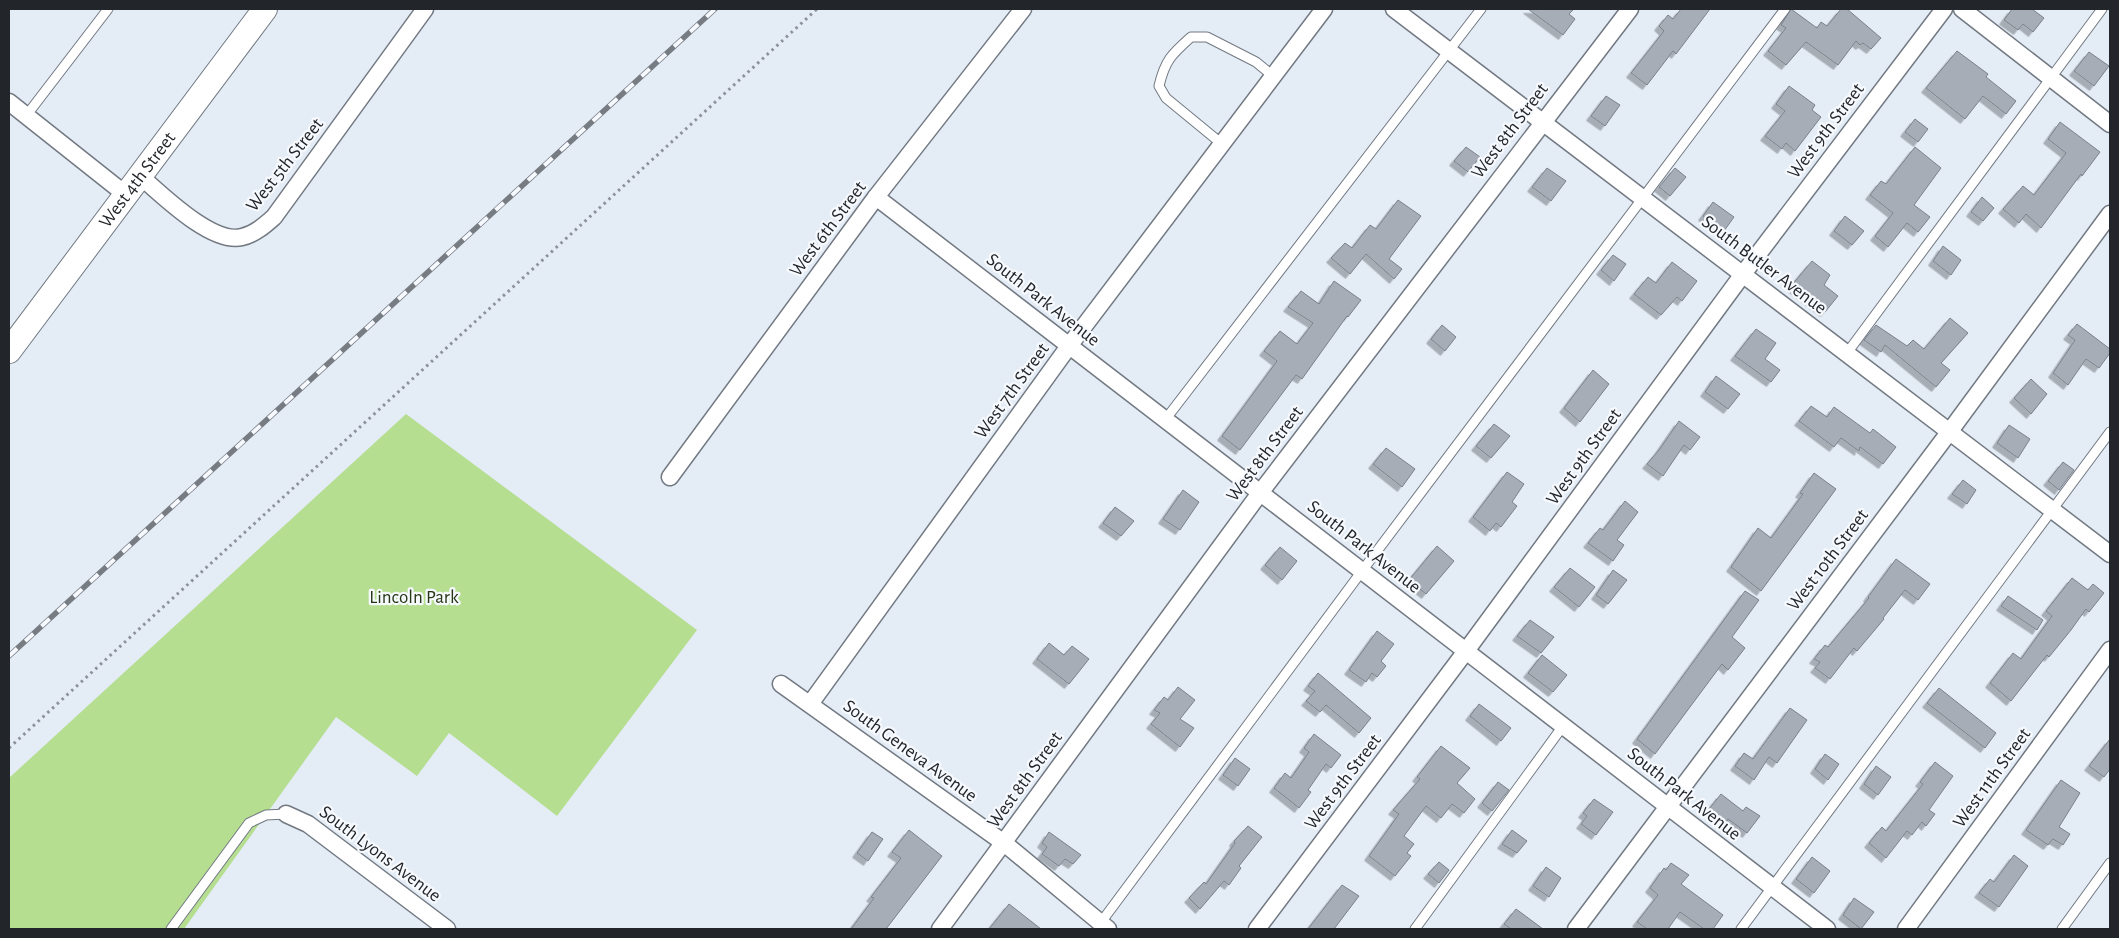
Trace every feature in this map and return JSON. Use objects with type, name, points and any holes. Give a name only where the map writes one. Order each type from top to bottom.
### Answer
[{"type":"main road","name":"West 4th Street","points":[[9,351],[265,9]]},
{"type":"street","name":"West 5th Street","points":[[139,175],[205,228],[229,238],[242,237],[258,231],[274,217],[426,9]]},
{"type":"street","name":"West 6th Street","points":[[670,477],[876,197],[1023,9]]},
{"type":"street","name":"West 7th Street","points":[[810,704],[1069,346],[1324,9]]},
{"type":"street","name":"South Butler Avenue","points":[[1394,9],[2110,554]]},
{"type":"street","name":"West 8th Street","points":[[940,929],[1260,493],[1630,9]]},
{"type":"street","name":"West 9th Street","points":[[1257,929],[1466,651],[1743,274],[1944,9]]},
{"type":"street","points":[[1962,9],[2110,124]]},
{"type":"street","points":[[9,102],[125,194]]},
{"type":"street","name":"South Park Avenue","points":[[876,197],[1827,929]]},
{"type":"street","name":"West 10th Street","points":[[1576,929],[1950,431],[2110,214]]},
{"type":"street","name":"West 11th Street","points":[[1906,929],[2110,650]]},
{"type":"street","name":"South Geneva Avenue","points":[[780,684],[1004,843],[1102,927]]},
{"type":"street","name":"South Lyons Avenue","points":[[286,814],[308,824],[447,929]]},
{"type":"lane","points":[[26,116],[108,9]]},
{"type":"lane","points":[[1165,420],[1481,9]]},
{"type":"lane","points":[[1102,927],[1362,571],[1785,9]]},
{"type":"lane","points":[[1847,353],[2102,9]]},
{"type":"lane","points":[[1222,144],[1166,98],[1159,86],[1163,67],[1176,50],[1191,37],[1207,37],[1256,62],[1273,76]]},
{"type":"lane","points":[[1741,929],[2110,432]]},
{"type":"lane","points":[[1415,929],[1563,726]]},
{"type":"lane","points":[[171,929],[249,823],[266,815],[286,814]]},
{"type":"lane","points":[[2062,929],[2110,863]]},
{"type":"path","points":[[9,748],[818,9]]},
{"type":"green space","name":"Lincoln Park","points":[[406,414],[697,630],[557,816],[449,733],[417,776],[336,717],[184,929],[9,929],[9,778]]},
{"type":"building","points":[[1528,9],[1574,9],[1569,14],[1575,19],[1563,35]]},
{"type":"building","points":[[1681,9],[1710,9],[1676,54],[1673,51],[1647,85],[1631,73],[1664,31],[1659,26],[1668,15],[1673,19]]},
{"type":"building","points":[[1791,9],[1817,28],[1821,22],[1827,26],[1841,9],[1847,9],[1881,38],[1871,49],[1863,43],[1860,45],[1856,41],[1838,65],[1806,42],[1786,65],[1768,51],[1786,28],[1781,25]]},
{"type":"building","points":[[2012,9],[2032,9],[2044,18],[2033,32],[2023,24],[2018,30],[2004,20]]},
{"type":"building","points":[[1957,51],[1988,74],[1986,77],[2016,101],[2006,114],[1983,96],[1965,119],[1926,88]]},
{"type":"building","points":[[2089,52],[2109,66],[2094,86],[2074,71]]},
{"type":"building","points":[[1789,86],[1815,105],[1812,110],[1821,117],[1795,151],[1786,143],[1782,149],[1765,136],[1785,111],[1776,104]]},
{"type":"building","points":[[1606,96],[1620,105],[1605,126],[1591,116]]},
{"type":"building","points":[[1915,119],[1928,129],[1918,142],[1905,132]]},
{"type":"building","points":[[2060,122],[2100,152],[2082,176],[2081,174],[2041,228],[2026,214],[2019,223],[2003,209],[2023,186],[2034,195],[2066,153],[2048,139]]},
{"type":"building","points":[[1466,147],[1480,157],[1468,172],[1454,161]]},
{"type":"building","points":[[1915,147],[1941,168],[1914,205],[1930,217],[1918,232],[1907,223],[1888,247],[1875,236],[1893,213],[1870,195],[1881,181],[1886,184]]},
{"type":"building","points":[[1547,168],[1566,181],[1551,201],[1532,187]]},
{"type":"building","points":[[1675,168],[1686,177],[1670,196],[1659,187]]},
{"type":"building","points":[[1982,197],[1994,208],[1983,221],[1971,212]]},
{"type":"building","points":[[1398,200],[1421,216],[1389,259],[1402,269],[1394,279],[1366,254],[1350,274],[1331,258],[1345,243],[1352,248],[1370,225],[1376,229]]},
{"type":"building","points":[[1713,202],[1734,217],[1724,231],[1703,216]]},
{"type":"building","points":[[1845,216],[1864,231],[1852,245],[1834,231]]},
{"type":"building","points":[[1943,246],[1961,260],[1951,275],[1933,261]]},
{"type":"building","points":[[1613,255],[1626,264],[1614,281],[1601,270]]},
{"type":"building","points":[[1812,261],[1830,275],[1824,285],[1838,296],[1825,312],[1791,286]]},
{"type":"building","points":[[1672,262],[1697,281],[1682,301],[1677,297],[1661,315],[1634,294],[1648,277],[1656,283]]},
{"type":"building","points":[[1334,281],[1361,300],[1347,316],[1302,379],[1296,375],[1240,450],[1222,436],[1277,361],[1264,351],[1280,331],[1297,344],[1313,323],[1288,307],[1301,291],[1319,304]]},
{"type":"building","points":[[1950,318],[1968,333],[1941,363],[1950,370],[1936,387],[1885,345],[1881,352],[1864,340],[1876,325],[1907,346],[1913,340],[1924,349]]},
{"type":"building","points":[[2077,324],[2110,349],[2110,353],[2099,368],[2086,359],[2068,385],[2053,373],[2075,340],[2068,335]]},
{"type":"building","points":[[1442,325],[1456,337],[1445,351],[1431,339]]},
{"type":"building","points":[[1756,329],[1776,343],[1765,359],[1780,370],[1771,382],[1735,356]]},
{"type":"building","points":[[1593,370],[1609,384],[1580,422],[1564,408]]},
{"type":"building","points":[[1716,376],[1740,394],[1728,409],[1705,392]]},
{"type":"building","points":[[2031,379],[2047,394],[2031,414],[2014,398]]},
{"type":"building","points":[[1811,406],[1827,417],[1834,407],[1870,433],[1873,429],[1896,447],[1883,464],[1860,447],[1859,451],[1841,438],[1834,447],[1799,421]]},
{"type":"building","points":[[1679,421],[1700,437],[1690,450],[1684,445],[1663,476],[1647,464]]},
{"type":"building","points":[[1494,424],[1510,436],[1491,458],[1476,446]]},
{"type":"building","points":[[2009,425],[2030,439],[2018,458],[1997,443]]},
{"type":"building","points":[[1386,448],[1415,469],[1402,487],[1373,464]]},
{"type":"building","points":[[2063,462],[2074,470],[2059,490],[2048,481]]},
{"type":"building","points":[[1507,472],[1524,484],[1512,502],[1517,506],[1501,527],[1496,523],[1490,531],[1473,517]]},
{"type":"building","points":[[1814,473],[1836,489],[1761,591],[1731,567],[1758,528],[1771,538],[1803,494],[1800,493]]},
{"type":"building","points":[[1963,480],[1976,490],[1967,504],[1952,494]]},
{"type":"building","points":[[1183,490],[1199,502],[1180,530],[1163,519]]},
{"type":"building","points":[[1625,501],[1638,512],[1617,540],[1624,545],[1613,561],[1588,543],[1600,528],[1603,530]]},
{"type":"building","points":[[1115,507],[1134,521],[1121,536],[1103,523]]},
{"type":"building","points":[[1437,546],[1454,561],[1426,594],[1409,580]]},
{"type":"building","points":[[1280,547],[1297,561],[1282,580],[1265,565]]},
{"type":"building","points":[[1896,559],[1930,584],[1918,600],[1905,590],[1884,619],[1857,651],[1854,648],[1830,679],[1815,668],[1820,662],[1814,659],[1825,645],[1828,647],[1869,598]]},
{"type":"building","points":[[1570,568],[1595,587],[1579,607],[1554,587]]},
{"type":"building","points":[[1613,570],[1627,580],[1608,604],[1596,595]]},
{"type":"building","points":[[2072,578],[2088,590],[2093,584],[2104,593],[2089,612],[2086,609],[2049,657],[2047,655],[2011,701],[1990,683],[2013,653],[2021,659],[2052,616],[2046,611]]},
{"type":"building","points":[[1745,591],[1759,600],[1732,637],[1745,648],[1728,670],[1722,664],[1655,754],[1637,739]]},
{"type":"building","points":[[2008,596],[2043,620],[2037,630],[2001,606]]},
{"type":"building","points":[[1530,620],[1554,637],[1541,653],[1517,636]]},
{"type":"building","points":[[1377,631],[1394,644],[1381,661],[1386,666],[1377,677],[1372,673],[1366,682],[1349,670]]},
{"type":"building","points":[[1049,643],[1064,655],[1072,646],[1089,659],[1069,684],[1037,659]]},
{"type":"building","points":[[1542,655],[1567,675],[1553,692],[1528,673]]},
{"type":"building","points":[[1318,673],[1371,718],[1359,733],[1326,705],[1320,712],[1306,701],[1315,691],[1308,686]]},
{"type":"building","points":[[1178,687],[1195,700],[1180,719],[1194,728],[1180,747],[1151,724],[1160,713],[1154,710],[1164,697],[1168,700]]},
{"type":"building","points":[[1939,688],[1996,733],[1985,748],[1927,703]]},
{"type":"building","points":[[1479,704],[1511,728],[1501,741],[1470,716]]},
{"type":"building","points":[[1790,708],[1807,720],[1777,763],[1769,757],[1754,780],[1735,766],[1744,753],[1753,759]]},
{"type":"building","points":[[1314,734],[1341,755],[1331,768],[1326,764],[1308,790],[1311,792],[1299,808],[1274,788],[1285,773],[1291,778],[1309,752],[1304,748]]},
{"type":"building","points":[[2110,739],[2110,769],[2104,777],[2089,766]]},
{"type":"building","points":[[1441,746],[1470,768],[1457,783],[1475,799],[1464,813],[1452,804],[1441,818],[1426,806],[1404,836],[1414,844],[1407,853],[1411,856],[1395,876],[1369,856],[1399,814],[1393,810],[1420,779],[1417,777]]},
{"type":"building","points":[[1825,754],[1839,764],[1828,780],[1815,769]]},
{"type":"building","points":[[1235,758],[1250,769],[1238,786],[1223,775]]},
{"type":"building","points":[[1935,762],[1953,776],[1929,810],[1935,814],[1926,826],[1922,822],[1912,835],[1907,831],[1886,858],[1869,843],[1882,827],[1886,831],[1923,784],[1920,782]]},
{"type":"building","points":[[1876,766],[1891,777],[1878,795],[1864,784]]},
{"type":"building","points":[[2061,780],[2080,793],[2059,827],[2070,834],[2063,845],[2053,839],[2048,845],[2026,830]]},
{"type":"building","points":[[1498,782],[1509,790],[1492,811],[1482,803]]},
{"type":"building","points":[[1721,794],[1743,811],[1746,807],[1760,816],[1747,833],[1728,819],[1726,823],[1709,809]]},
{"type":"building","points":[[1594,799],[1613,812],[1596,835],[1581,824],[1587,816],[1583,813]]},
{"type":"building","points":[[1248,826],[1262,837],[1239,866],[1241,868],[1229,885],[1224,881],[1200,909],[1189,898],[1204,882],[1206,884],[1235,843],[1234,841]]},
{"type":"building","points":[[909,830],[942,856],[886,929],[851,929],[874,898],[871,897],[901,858],[892,852]]},
{"type":"building","points":[[1512,830],[1527,841],[1517,853],[1502,844]]},
{"type":"building","points":[[872,832],[883,839],[868,861],[857,853]]},
{"type":"building","points":[[1049,832],[1081,855],[1073,864],[1065,859],[1059,866],[1042,854],[1047,847],[1042,843]]},
{"type":"building","points":[[2014,855],[2028,866],[1999,907],[1979,893],[1990,879],[1994,882]]},
{"type":"building","points":[[1812,857],[1830,871],[1814,893],[1796,879]]},
{"type":"building","points":[[1439,862],[1449,870],[1439,883],[1428,874]]},
{"type":"building","points":[[1671,863],[1689,875],[1681,884],[1723,915],[1713,929],[1704,929],[1680,912],[1668,929],[1647,929],[1637,922],[1658,895],[1650,888],[1664,868],[1666,870]]},
{"type":"building","points":[[1546,867],[1561,878],[1549,897],[1533,886]]},
{"type":"building","points":[[1342,885],[1359,896],[1334,929],[1308,929]]},
{"type":"building","points":[[1854,898],[1874,912],[1861,929],[1843,915]]},
{"type":"building","points":[[1009,904],[1041,929],[989,929]]},
{"type":"building","points":[[1516,909],[1543,929],[1511,929],[1504,924]]},
{"type":"railway","points":[[9,656],[715,9]]}]
